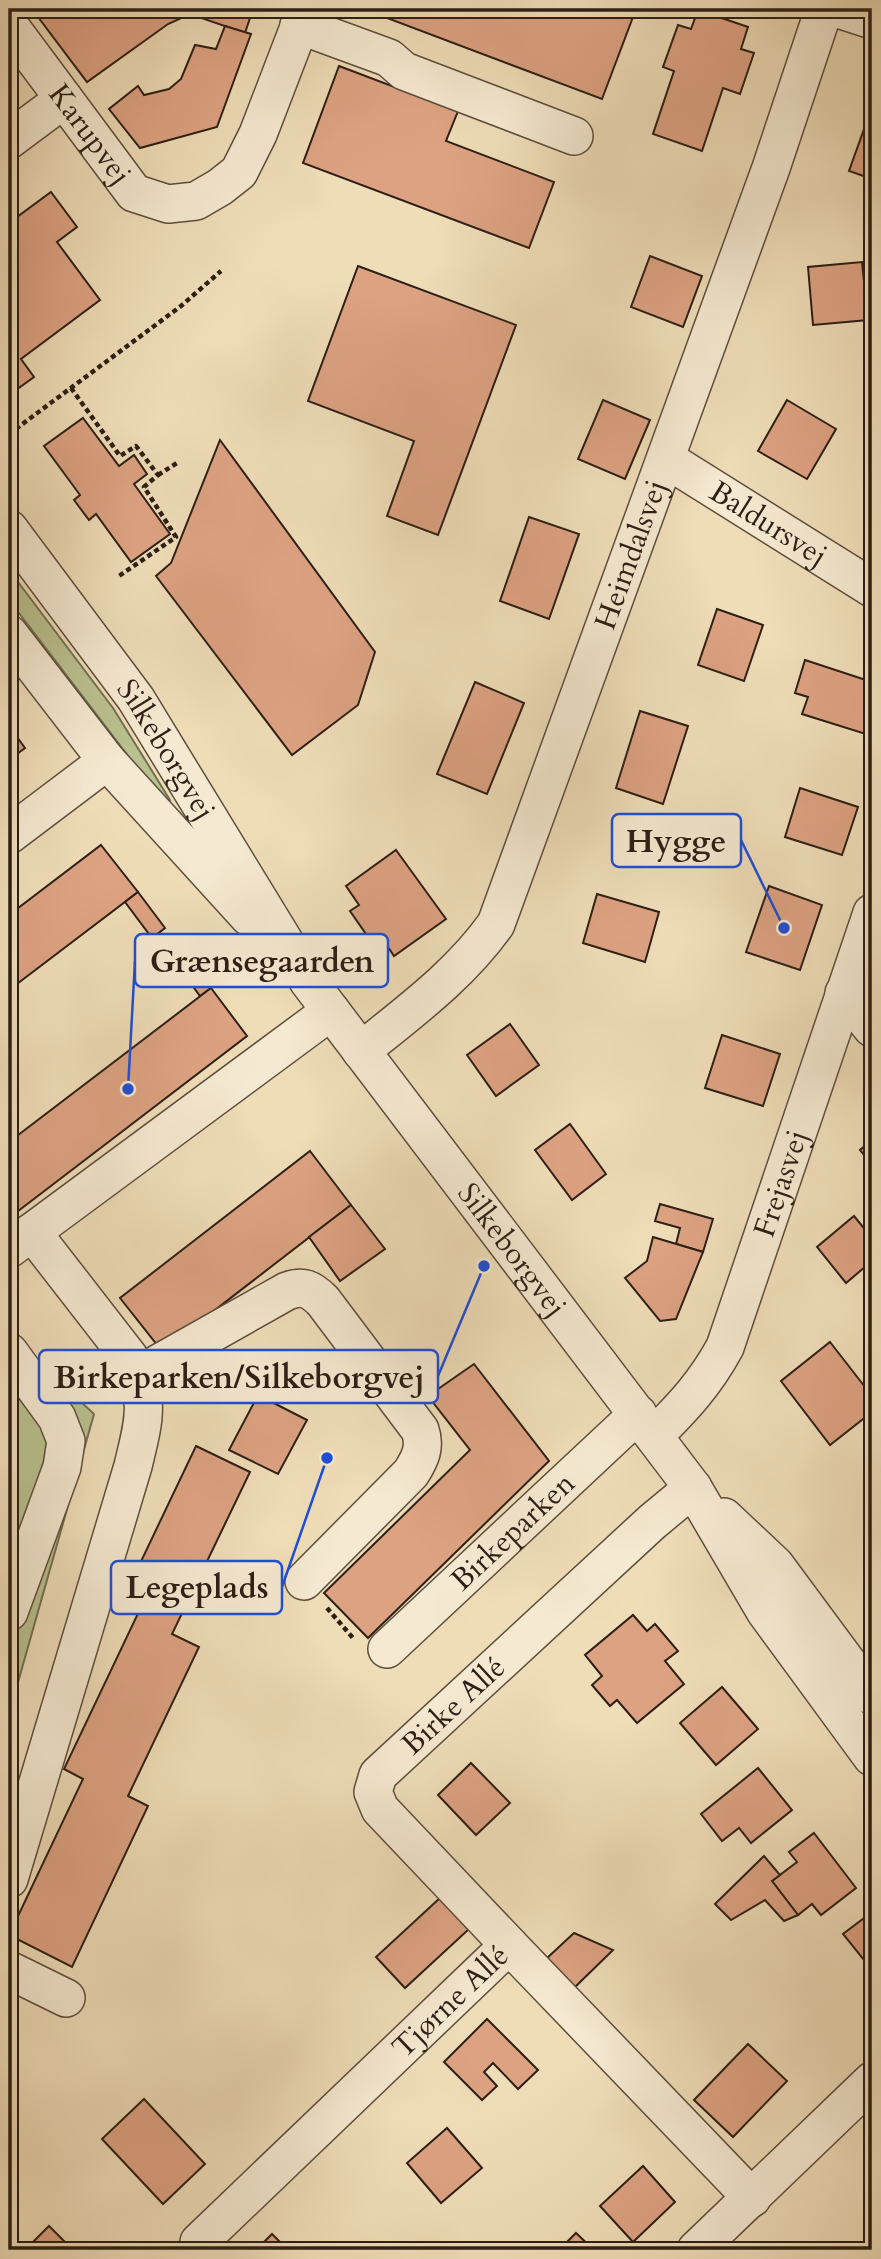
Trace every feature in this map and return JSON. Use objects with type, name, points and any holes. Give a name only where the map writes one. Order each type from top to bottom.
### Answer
[{"type":"street","name":"Heimdalsvej","points":[[361,1051],[443,984],[478,950],[496,924],[771,168],[824,9]]},
{"type":"street","points":[[838,9],[872,20]]},
{"type":"street","points":[[302,17],[389,58],[404,71],[574,136]]},
{"type":"street","name":"Karupvej","points":[[9,25],[134,193],[168,204],[196,201],[239,172],[258,134],[302,17]]},
{"type":"street","points":[[9,140],[64,99]]},
{"type":"street","name":"Baldursvej","points":[[666,459],[872,588]]},
{"type":"street","name":"Silkeborgvej","points":[[9,529],[136,699],[309,982]]},
{"type":"street","name":"Silkeborgvej","points":[[9,634],[107,761],[309,982],[693,1488],[765,1611],[872,1757]]},
{"type":"street","name":"Silkeborgvej","points":[[9,835],[107,761]]},
{"type":"street","name":"Frejasvej","points":[[646,1425],[689,1402],[710,1375],[725,1347],[872,913]]},
{"type":"street","points":[[844,993],[872,1028]]},
{"type":"street","points":[[9,1879],[133,1466],[144,1413],[144,1396],[129,1357],[20,1240],[331,1011]]},
{"type":"street","points":[[138,1375],[287,1291],[297,1287],[306,1288],[323,1301],[420,1430],[423,1438],[419,1461],[411,1473],[304,1581]]},
{"type":"street","points":[[9,1352],[57,1418],[66,1441],[62,1467],[9,1612]]},
{"type":"street","name":"Birkeparken","points":[[387,1649],[646,1425]]},
{"type":"street","name":"Silkeborgvej","points":[[693,1488],[775,1565],[872,1696]]},
{"type":"street","name":"Birke Allé","points":[[509,1945],[380,1809],[373,1792],[378,1775],[652,1522],[693,1488]]},
{"type":"street","name":"Tjørne Allé","points":[[198,2242],[509,1945],[752,2198]]},
{"type":"street","points":[[9,1970],[66,1998]]},
{"type":"street","points":[[696,2250],[872,2081]]},
{"type":"path","points":[[9,435],[180,306],[220,271]]},
{"type":"path","points":[[71,388],[120,456],[135,446],[158,475]]},
{"type":"path","points":[[118,576],[176,537],[144,487],[177,463]]},
{"type":"green space","points":[[9,570],[113,708],[170,800],[164,803],[9,600]]},
{"type":"green space","points":[[9,1335],[94,1414],[9,1714]]},
{"type":"building","points":[[32,9],[253,9],[245,33],[190,14],[168,24],[87,82]]},
{"type":"building","points":[[372,9],[636,9],[602,99],[371,12]]},
{"type":"building","points":[[698,10],[748,27],[741,49],[754,53],[740,94],[723,88],[702,151],[653,134],[674,71],[663,67],[678,25],[691,29]]},
{"type":"building","points":[[225,26],[251,34],[217,127],[140,148],[109,109],[138,86],[144,95],[169,89],[181,79],[195,45],[216,49]]},
{"type":"building","points":[[339,66],[458,111],[446,141],[554,182],[529,248],[303,163]]},
{"type":"building","points":[[868,118],[872,119],[872,179],[849,171]]},
{"type":"building","points":[[51,192],[77,227],[57,242],[100,300],[21,359],[34,377],[9,395],[9,223]]},
{"type":"building","points":[[650,256],[702,276],[683,327],[631,307]]},
{"type":"building","points":[[862,262],[868,320],[813,325],[808,267]]},
{"type":"building","points":[[358,266],[516,325],[438,535],[387,516],[414,441],[308,401]]},
{"type":"building","points":[[603,400],[650,420],[625,479],[578,459]]},
{"type":"building","points":[[787,400],[836,429],[807,479],[758,451]]},
{"type":"building","points":[[83,418],[119,466],[134,455],[147,474],[134,484],[170,534],[131,562],[96,514],[89,520],[74,500],[80,495],[44,446]]},
{"type":"building","points":[[220,440],[375,652],[358,705],[292,755],[156,576],[171,563]]},
{"type":"building","points":[[529,517],[579,534],[549,619],[500,601]]},
{"type":"building","points":[[717,609],[763,625],[744,681],[698,665]]},
{"type":"building","points":[[805,660],[872,682],[872,736],[802,714],[808,697],[795,693]]},
{"type":"building","points":[[475,682],[524,703],[487,794],[437,774]]},
{"type":"building","points":[[640,711],[688,726],[663,804],[616,788]]},
{"type":"building","points":[[9,726],[25,748],[9,760]]},
{"type":"building","points":[[800,788],[858,807],[842,855],[785,837]]},
{"type":"building","points":[[101,845],[138,892],[9,990],[9,915]]},
{"type":"building","points":[[396,850],[446,919],[394,956],[382,938],[373,944],[350,911],[359,905],[346,886]]},
{"type":"building","points":[[769,886],[822,905],[800,970],[746,952]]},
{"type":"building","points":[[138,892],[165,928],[152,938],[125,902]]},
{"type":"building","points":[[597,894],[659,912],[645,962],[583,943]]},
{"type":"building","points":[[186,954],[211,988],[200,996],[175,962]]},
{"type":"building","points":[[211,988],[247,1036],[9,1218],[9,1142]]},
{"type":"building","points":[[510,1024],[539,1065],[496,1096],[467,1055]]},
{"type":"building","points":[[722,1035],[780,1054],[763,1106],[705,1088]]},
{"type":"building","points":[[570,1124],[606,1174],[572,1200],[535,1150]]},
{"type":"building","points":[[872,1140],[872,1165],[860,1150]]},
{"type":"building","points":[[310,1151],[351,1205],[162,1351],[120,1298]]},
{"type":"building","points":[[660,1204],[713,1219],[703,1252],[676,1244],[680,1228],[655,1221]]},
{"type":"building","points":[[351,1205],[385,1249],[340,1281],[309,1237]]},
{"type":"building","points":[[854,1216],[872,1238],[872,1261],[846,1283],[817,1247]]},
{"type":"building","points":[[653,1237],[703,1252],[676,1319],[660,1321],[625,1278],[647,1261]]},
{"type":"building","points":[[830,1342],[872,1396],[872,1412],[830,1445],[781,1381]]},
{"type":"building","points":[[474,1364],[549,1461],[368,1638],[324,1593],[470,1450],[428,1396]]},
{"type":"building","points":[[258,1395],[307,1420],[278,1474],[229,1450]]},
{"type":"building","points":[[196,1446],[250,1472],[172,1634],[199,1647],[128,1796],[148,1806],[72,1967],[9,1935],[83,1779],[64,1769],[143,1603],[125,1595]]},
{"type":"building","points":[[633,1615],[647,1631],[655,1624],[678,1651],[665,1661],[684,1684],[637,1723],[617,1700],[610,1706],[592,1685],[602,1676],[585,1655]]},
{"type":"building","points":[[722,1687],[758,1729],[716,1765],[680,1723]]},
{"type":"building","points":[[471,1763],[510,1803],[476,1835],[438,1795]]},
{"type":"building","points":[[758,1768],[792,1810],[751,1843],[739,1828],[722,1841],[701,1814]]},
{"type":"building","points":[[814,1833],[856,1888],[821,1915],[812,1904],[798,1915],[772,1881],[797,1862],[789,1852]]},
{"type":"building","points":[[764,1856],[780,1875],[772,1881],[798,1915],[784,1921],[765,1900],[731,1920],[715,1904]]},
{"type":"building","points":[[440,1898],[469,1929],[405,1988],[376,1957]]},
{"type":"building","points":[[872,1912],[872,1970],[843,1934]]},
{"type":"building","points":[[574,1933],[613,1950],[575,1987],[546,1959]]},
{"type":"building","points":[[487,2019],[538,2070],[518,2089],[493,2063],[484,2072],[497,2086],[482,2100],[444,2062]]},
{"type":"building","points":[[748,2044],[787,2081],[733,2137],[694,2100]]},
{"type":"building","points":[[144,2099],[205,2164],[163,2204],[102,2139]]},
{"type":"building","points":[[447,2128],[482,2168],[441,2203],[407,2163]]},
{"type":"building","points":[[643,2166],[675,2202],[633,2242],[600,2206]]},
{"type":"building","points":[[49,2226],[73,2250],[25,2250]]},
{"type":"building","points":[[576,2233],[594,2250],[559,2250]]},
{"type":"building","points":[[272,2234],[288,2250],[256,2250]]},
{"type":"place","name":"Hygge","points":[[784,928]]},
{"type":"place","name":"Grænsegaarden","points":[[128,1089]]},
{"type":"place","name":"Birkeparken/Silkeborgvej","points":[[484,1266]]},
{"type":"place","name":"Legeplads","points":[[327,1458]]}]
